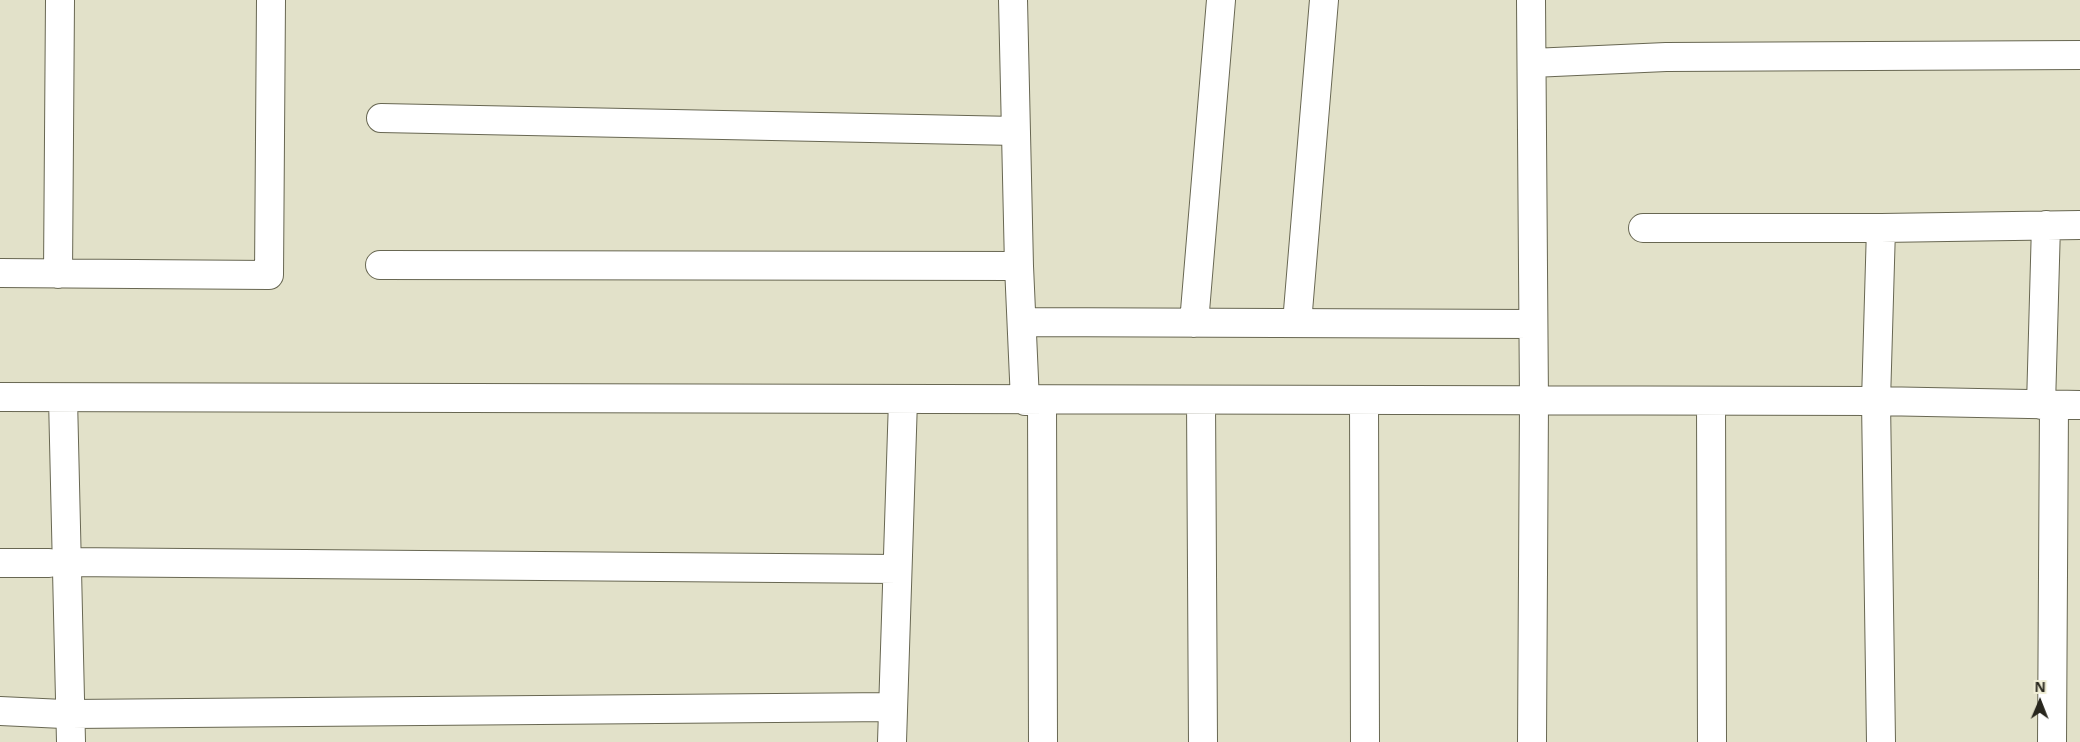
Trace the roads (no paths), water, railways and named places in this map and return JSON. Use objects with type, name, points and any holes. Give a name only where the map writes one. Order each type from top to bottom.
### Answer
[{"type":"street","points":[[58,274],[60,0]]},
{"type":"street","points":[[0,273],[269,275],[271,0]]},
{"type":"street","points":[[1013,0],[1019,266],[1022,322],[1033,401],[1043,742]]},
{"type":"street","points":[[1194,323],[1221,0]]},
{"type":"street","points":[[1297,323],[1324,0]]},
{"type":"street","points":[[1530,0],[1534,401],[1532,742]]},
{"type":"street","points":[[1532,63],[1666,57],[2080,55]]},
{"type":"street","points":[[381,118],[1016,131]]},
{"type":"street","points":[[2046,225],[2058,405],[2052,742]]},
{"type":"street","points":[[1643,228],[1881,228],[2080,225]]},
{"type":"street","points":[[1881,228],[1876,401],[1881,742]]},
{"type":"street","points":[[380,265],[1019,266]]},
{"type":"street","points":[[1022,322],[1532,324]]},
{"type":"street","points":[[0,398],[1876,401],[2058,405]]},
{"type":"street","points":[[63,398],[58,563],[67,714],[71,742]]},
{"type":"street","points":[[892,742],[903,400]]},
{"type":"street","points":[[1201,400],[1203,742]]},
{"type":"street","points":[[1364,400],[1365,742]]},
{"type":"street","points":[[1711,401],[1712,742]]},
{"type":"street","points":[[0,563],[897,569]]},
{"type":"street","points":[[0,711],[67,714],[892,707]]}]
